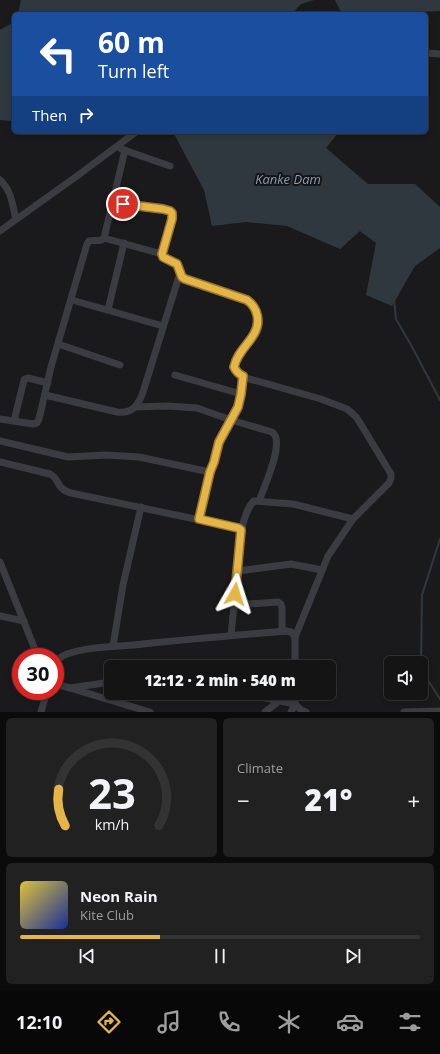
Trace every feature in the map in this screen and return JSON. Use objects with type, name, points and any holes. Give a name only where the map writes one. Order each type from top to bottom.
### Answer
[{"type":"street","points":[[428,53],[440,54]]},
{"type":"street","points":[[0,231],[133,134]]},
{"type":"street","points":[[115,147],[170,166]]},
{"type":"street","points":[[104,238],[125,150]]},
{"type":"street","points":[[0,180],[10,193],[16,219]]},
{"type":"street","points":[[112,202],[163,209],[172,213],[172,219],[162,254]]},
{"type":"street","points":[[0,419],[32,424],[37,423],[41,413],[58,344],[89,241],[100,241],[104,238],[162,254],[163,257],[177,264],[182,277],[185,279],[247,300],[252,304],[256,308],[258,325],[255,333],[238,356],[234,367],[236,371],[240,375],[321,399],[347,410],[357,418],[391,474],[389,483],[353,519],[328,556],[295,637],[295,660]]},
{"type":"street","points":[[108,310],[124,243]]},
{"type":"street","points":[[45,395],[123,413],[135,407],[143,392],[180,273]]},
{"type":"street","points":[[72,300],[163,326]]},
{"type":"street","points":[[58,344],[120,366]]},
{"type":"street","points":[[175,375],[241,394]]},
{"type":"street","points":[[199,519],[219,442],[238,407],[243,376]]},
{"type":"street","points":[[14,421],[25,379],[28,378],[48,383]]},
{"type":"street","points":[[135,407],[167,406],[198,408],[275,434],[277,444],[271,472],[259,501]]},
{"type":"street","points":[[0,441],[68,457],[126,455],[210,472]]},
{"type":"street","points":[[0,462],[50,474],[65,491],[199,519],[241,530]]},
{"type":"street","points":[[231,635],[241,530],[254,501],[293,504],[353,519]]},
{"type":"street","points":[[113,646],[123,585],[141,507]]},
{"type":"street","points":[[0,562],[34,648]]},
{"type":"street","points":[[238,570],[291,564],[322,570]]},
{"type":"street","points":[[234,605],[278,602],[281,604],[282,608],[282,631]]},
{"type":"street","points":[[0,616],[24,621]]},
{"type":"street","points":[[64,656],[100,647],[231,635],[286,631],[291,632],[295,637]]},
{"type":"street","points":[[70,688],[104,683]]},
{"type":"street","points":[[64,686],[150,712]]},
{"type":"street","points":[[41,712],[44,700]]},
{"type":"street","points":[[274,700],[295,704],[301,710],[306,712]]},
{"type":"street","points":[[291,712],[295,704],[295,700]]},
{"type":"street","points":[[265,712],[279,701]]},
{"type":"street","points":[[404,712],[439,711]]},
{"type":"water","points":[[21,0],[314,0],[301,4],[294,12],[18,12]]},
{"type":"water","points":[[335,0],[440,0],[440,11],[341,12]]},
{"type":"water","points":[[12,23],[12,121],[0,120],[0,30]]},
{"type":"water","name":"Kanke Dam","points":[[174,134],[337,134],[326,148],[368,184],[415,184],[440,207],[440,248],[415,266],[392,306],[366,295],[376,243],[360,231],[340,249],[287,226],[246,222],[212,226],[204,190]]},
{"type":"waterway","points":[[394,299],[396,319],[440,400]]},
{"type":"waterway","points":[[440,539],[422,595],[421,660],[426,677],[440,699]]},
{"type":"route","points":[[123,204],[170,211],[173,216],[162,254],[163,257],[177,264],[182,277],[185,279],[247,300],[256,308],[258,325],[255,333],[238,356],[234,367],[240,375],[243,376],[238,407],[219,442],[199,519],[241,530],[235,594]]}]
